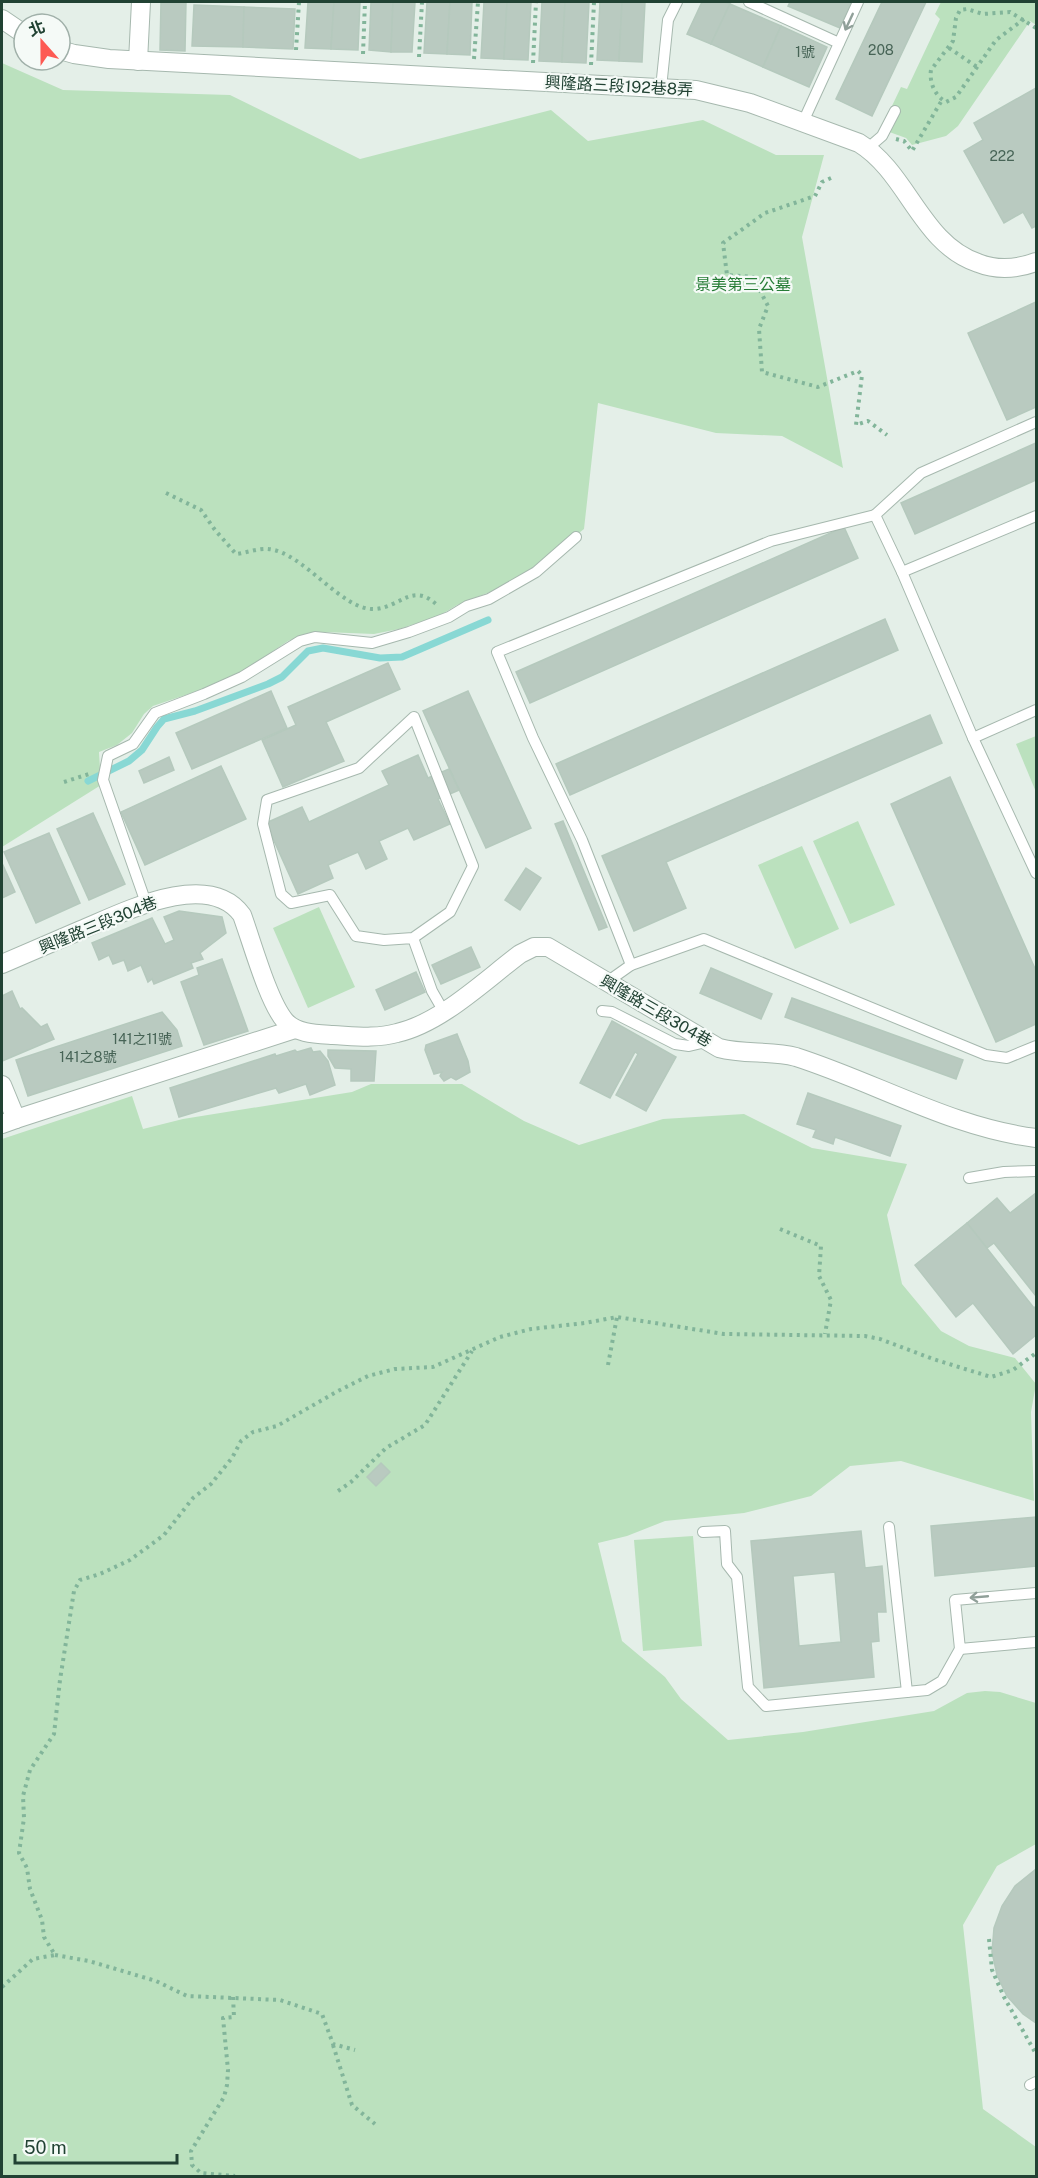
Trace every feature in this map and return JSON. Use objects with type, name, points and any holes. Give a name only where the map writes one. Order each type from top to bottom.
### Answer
[{"type":"street","points":[[138,61],[141,2]]},
{"type":"street","name":"興隆路三段192巷8弄","points":[[72,53],[138,61],[696,90],[726,96],[859,142],[868,148],[895,178],[936,235],[951,250],[968,260],[1004,269],[1022,267],[1036,262]]},
{"type":"street","name":"興隆路三段304巷","points":[[2,964],[146,903],[194,895],[213,896],[227,900],[242,915],[275,1004],[288,1024],[295,1029],[316,1034],[376,1036],[396,1034],[444,1012],[520,954],[534,947],[548,947],[706,1042],[735,1052],[795,1057],[988,1130],[1036,1138]]},
{"type":"street","name":"興隆路三段304巷","points":[[2,1085],[9,1122],[295,1029]]},
{"type":"lane","points":[[661,88],[668,20],[677,2]]},
{"type":"lane","points":[[749,2],[839,43]]},
{"type":"lane","points":[[803,122],[858,2]]},
{"type":"lane","points":[[868,148],[882,136],[895,111]]},
{"type":"lane","points":[[631,964],[582,840],[533,738],[497,652],[771,541],[875,515],[921,473],[1036,422]]},
{"type":"lane","points":[[875,515],[973,738],[1036,873]]},
{"type":"lane","points":[[902,572],[1036,516]]},
{"type":"lane","points":[[146,903],[103,780],[108,756],[134,744],[154,713],[242,677],[300,641],[315,637],[372,644],[449,617],[467,606],[489,599],[536,572],[576,537]]},
{"type":"lane","points":[[973,738],[1036,711]]},
{"type":"lane","points":[[414,717],[472,866],[450,912],[413,938],[384,940],[356,936],[330,895],[291,903],[281,894],[263,824],[267,801],[359,768],[414,717]]},
{"type":"lane","points":[[413,938],[432,991],[444,1012]]},
{"type":"lane","points":[[607,982],[631,964],[704,939],[986,1055],[1007,1058],[1036,1046]]},
{"type":"lane","points":[[602,1011],[612,1011],[675,1044],[689,1046],[706,1042]]},
{"type":"lane","points":[[969,1178],[1004,1172],[1036,1171]]},
{"type":"lane","points":[[889,1527],[907,1692]]},
{"type":"lane","points":[[703,1532],[725,1531],[727,1564],[737,1577],[748,1688],[766,1706],[927,1690],[942,1682],[960,1649],[955,1600],[1036,1593]]},
{"type":"lane","points":[[960,1649],[1036,1642]]},
{"type":"path","points":[[295,69],[299,2]]},
{"type":"path","points":[[362,72],[365,2]]},
{"type":"path","points":[[418,75],[422,2]]},
{"type":"path","points":[[473,78],[478,2]]},
{"type":"path","points":[[532,81],[536,2]]},
{"type":"path","points":[[590,84],[594,2]]},
{"type":"path","points":[[1024,19],[996,40],[956,97],[946,102],[942,100],[932,83],[931,70],[949,48],[955,34],[956,18],[960,10],[968,9],[982,14],[1010,12],[1024,19],[1036,28]]},
{"type":"path","points":[[949,48],[977,67]]},
{"type":"path","points":[[882,136],[904,141],[912,151],[942,100]]},
{"type":"path","points":[[831,178],[822,182],[815,195],[765,213],[723,243],[727,275],[753,276],[768,306],[759,329],[762,372],[818,387],[858,371],[862,375],[856,424],[868,421],[886,435]]},
{"type":"path","points":[[166,493],[201,510],[214,530],[236,554],[268,549],[290,556],[358,606],[375,609],[416,594],[429,597],[449,617]]},
{"type":"path","points":[[64,782],[87,775],[105,764]]},
{"type":"path","points":[[780,1229],[821,1246],[819,1276],[831,1300],[825,1334]]},
{"type":"path","points":[[609,1365],[617,1317]]},
{"type":"path","points":[[54,1955],[44,1937],[42,1920],[30,1889],[27,1868],[19,1853],[24,1818],[23,1796],[30,1770],[54,1734],[74,1591],[80,1580],[100,1574],[130,1560],[164,1535],[193,1498],[211,1484],[232,1458],[241,1441],[253,1432],[277,1426],[368,1376],[395,1369],[433,1367],[501,1337],[531,1329],[617,1317],[724,1334],[799,1336],[825,1334],[880,1339],[952,1366],[991,1377],[1013,1370],[1036,1353]]},
{"type":"path","points":[[338,1491],[351,1482],[386,1448],[425,1425],[473,1350]]},
{"type":"path","points":[[989,1939],[992,1970],[1004,1997],[1036,2054]]},
{"type":"path","points":[[2,1987],[33,1959],[54,1955],[89,1961],[156,1981],[187,1996],[280,2000],[322,2014],[352,2105],[375,2124]]},
{"type":"path","points":[[233,1997],[234,2017],[223,2018],[228,2070],[224,2097],[191,2151],[192,2165],[201,2173],[234,2176]]},
{"type":"path","points":[[333,2044],[355,2050]]},
{"type":"green space","points":[[941,2],[1036,2],[1036,25],[1030,21],[958,126],[946,136],[912,145],[906,138],[881,129],[901,87],[907,89],[940,19],[935,14]]},
{"type":"green space","name":"景美第三公墓","points":[[2,63],[12,67],[12,72],[22,72],[63,90],[230,95],[360,159],[551,110],[588,141],[703,120],[776,155],[824,155],[802,237],[843,468],[782,436],[716,433],[598,403],[584,529],[543,561],[490,592],[457,605],[439,616],[399,629],[374,634],[324,632],[305,634],[288,641],[240,673],[206,688],[153,706],[144,714],[132,733],[117,745],[99,752],[101,785],[2,847]]},
{"type":"green space","points":[[1036,736],[1036,792],[1016,744]]},
{"type":"green space","points":[[858,821],[895,905],[850,924],[813,841]]},
{"type":"green space","points":[[802,846],[839,929],[795,949],[758,865]]},
{"type":"green space","points":[[319,907],[355,987],[308,1008],[273,928]]},
{"type":"green space","points":[[371,1084],[462,1084],[524,1121],[579,1145],[663,1119],[744,1114],[812,1148],[907,1164],[887,1215],[902,1284],[941,1331],[969,1346],[1015,1358],[1036,1384],[1031,1412],[1034,1501],[901,1461],[850,1466],[811,1496],[744,1513],[665,1521],[627,1536],[598,1543],[622,1641],[665,1677],[681,1699],[728,1740],[803,1732],[934,1711],[967,1693],[1000,1692],[1036,1703],[1036,1844],[997,1866],[963,1925],[983,2109],[1036,2147],[1036,2176],[2,2176],[2,1139],[132,1096],[143,1129],[183,1119],[352,1092]]},
{"type":"green space","points":[[693,1536],[702,1646],[643,1651],[634,1540]]},
{"type":"building","points":[[161,2],[186,2],[185,51],[160,50]]},
{"type":"building","points":[[308,2],[334,2],[331,49],[305,48]]},
{"type":"building","points":[[334,2],[360,2],[358,50],[331,49]]},
{"type":"building","points":[[371,2],[393,2],[391,52],[369,50]]},
{"type":"building","points":[[393,2],[415,2],[412,52],[391,52]]},
{"type":"building","points":[[427,2],[450,2],[447,54],[424,53]]},
{"type":"building","points":[[450,2],[472,2],[470,55],[447,54]]},
{"type":"building","points":[[484,2],[507,2],[504,59],[481,58]]},
{"type":"building","points":[[507,2],[531,2],[528,60],[504,59]]},
{"type":"building","points":[[542,2],[565,2],[562,62],[539,61]]},
{"type":"building","points":[[565,2],[589,2],[586,63],[562,62]]},
{"type":"building","points":[[600,2],[622,2],[619,61],[597,60]]},
{"type":"building","points":[[622,2],[645,2],[642,62],[619,61]]},
{"type":"building","points":[[702,2],[730,4],[711,44],[687,34]]},
{"type":"building","points":[[790,2],[852,2],[840,28],[788,6]]},
{"type":"building","points":[[882,2],[926,2],[872,116],[836,99]]},
{"type":"building","points":[[730,4],[781,26],[763,67],[711,44]]},
{"type":"building","points":[[194,5],[244,7],[243,47],[192,46]]},
{"type":"building","points":[[244,7],[295,9],[293,49],[243,47]]},
{"type":"building","points":[[781,26],[827,47],[809,87],[763,67]]},
{"type":"building","points":[[1036,88],[1036,226],[1032,228],[1023,212],[1004,223],[964,151],[983,140],[974,123]]},
{"type":"building","points":[[1036,302],[1036,407],[1007,420],[968,333]]},
{"type":"building","points":[[1036,443],[1036,480],[915,534],[901,503]]},
{"type":"building","points":[[844,527],[858,558],[530,703],[516,672]]},
{"type":"building","points":[[885,619],[898,650],[570,795],[556,764]]},
{"type":"building","points":[[388,663],[400,689],[326,722],[344,761],[283,787],[262,740],[296,725],[288,707]]},
{"type":"building","points":[[271,691],[287,728],[192,769],[176,733]]},
{"type":"building","points":[[468,691],[531,828],[486,848],[423,711]]},
{"type":"building","points":[[930,715],[942,743],[666,862],[686,908],[634,931],[602,856]]},
{"type":"building","points":[[418,755],[428,778],[449,769],[459,790],[438,799],[450,824],[414,840],[408,828],[379,841],[387,859],[366,869],[358,852],[328,865],[333,878],[298,894],[266,823],[302,807],[309,822],[389,785],[382,771]]},
{"type":"building","points":[[169,757],[174,770],[144,783],[139,771]]},
{"type":"building","points":[[221,766],[246,819],[145,865],[121,812]]},
{"type":"building","points":[[950,777],[1036,971],[1036,1024],[996,1042],[891,804]]},
{"type":"building","points":[[93,813],[125,884],[89,900],[57,829]]},
{"type":"building","points":[[563,821],[607,927],[599,930],[555,824]]},
{"type":"building","points":[[49,833],[80,903],[36,923],[4,852]]},
{"type":"building","points":[[2,863],[15,892],[2,898]]},
{"type":"building","points":[[526,868],[541,878],[520,910],[505,900]]},
{"type":"building","points":[[179,911],[222,917],[226,933],[200,953],[203,959],[191,963],[193,968],[154,984],[152,979],[148,982],[141,965],[128,971],[124,960],[113,964],[109,955],[99,960],[92,943],[152,918],[165,944],[174,940],[164,917]]},
{"type":"building","points":[[471,947],[480,967],[441,984],[432,965]]},
{"type":"building","points":[[222,959],[248,1031],[204,1045],[181,982],[199,975],[197,968]]},
{"type":"building","points":[[711,968],[772,994],[761,1019],[700,993]]},
{"type":"building","points":[[416,972],[425,992],[385,1010],[376,990]]},
{"type":"building","points":[[12,991],[20,1009],[22,1008],[41,1027],[47,1024],[54,1039],[2,1061],[2,996]]},
{"type":"building","points":[[792,998],[963,1060],[956,1079],[785,1017]]},
{"type":"building","points":[[162,1012],[177,1030],[182,1046],[28,1096],[16,1060]]},
{"type":"building","points":[[612,1021],[676,1057],[646,1111],[616,1095],[638,1054],[635,1052],[610,1098],[580,1083]]},
{"type":"building","points":[[457,1034],[470,1072],[456,1080],[451,1077],[444,1081],[440,1076],[442,1072],[434,1074],[425,1050],[426,1045]]},
{"type":"building","points":[[311,1048],[313,1052],[320,1051],[328,1061],[335,1085],[310,1095],[306,1084],[279,1093],[276,1088],[179,1117],[170,1088],[275,1054],[276,1056]]},
{"type":"building","points":[[328,1050],[376,1051],[374,1081],[351,1081],[351,1069],[335,1068],[328,1056]]},
{"type":"building","points":[[808,1093],[901,1126],[890,1156],[835,1137],[833,1144],[813,1137],[816,1130],[797,1124]]},
{"type":"building","points":[[1036,1193],[1036,1296],[994,1243],[987,1248],[967,1223],[997,1198],[1010,1213]]},
{"type":"building","points":[[967,1223],[1034,1308],[1036,1306],[1036,1335],[1013,1354],[973,1303],[956,1317],[915,1265]]},
{"type":"building","points":[[381,1463],[390,1472],[376,1486],[367,1477]]},
{"type":"building","points":[[1036,1517],[1036,1566],[935,1576],[931,1526]]},
{"type":"building","points":[[861,1531],[865,1568],[882,1566],[886,1612],[877,1612],[879,1641],[871,1642],[874,1677],[764,1688],[751,1541]],"holes":[[[835,1572],[841,1642],[799,1646],[793,1576]]]},
{"type":"building","points":[[1036,1869],[1036,2023],[1023,2014],[1007,1996],[997,1975],[992,1952],[994,1928],[1002,1906],[1015,1886]]},
{"type":"waterway","points":[[88,781],[129,761],[142,750],[164,719],[195,711],[268,684],[282,677],[308,651],[323,648],[380,658],[402,657],[488,620]]}]
